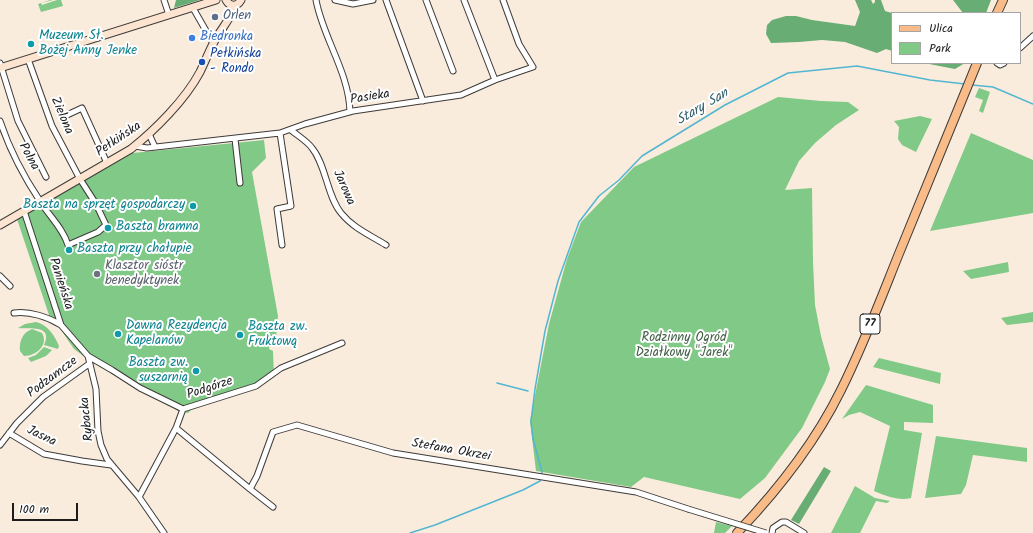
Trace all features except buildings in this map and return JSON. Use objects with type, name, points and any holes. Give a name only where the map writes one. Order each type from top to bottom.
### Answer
[{"type":"main road","points":[[997,12],[1003,0]]},
{"type":"main road","name":"77","points":[[737,533],[789,474],[819,430],[841,390],[865,336],[975,66]]},
{"type":"street","points":[[164,0],[169,15]]},
{"type":"street","points":[[316,0],[318,12],[348,90],[350,112]]},
{"type":"street","points":[[335,0],[353,4],[373,0]]},
{"type":"street","points":[[386,0],[423,101]]},
{"type":"street","points":[[426,0],[453,71]]},
{"type":"street","points":[[464,0],[496,80]]},
{"type":"street","name":"Pasieka","points":[[135,146],[147,148],[280,133],[305,124],[350,112],[461,95],[496,80],[533,67],[519,44],[503,0]]},
{"type":"street","points":[[46,177],[18,120],[1,66],[215,1],[232,2]]},
{"type":"street","name":"Pełkińska","points":[[0,225],[135,146],[149,134],[186,93],[200,73],[213,43],[234,12],[232,2]]},
{"type":"street","points":[[193,8],[213,43]]},
{"type":"street","points":[[1021,47],[1033,36]]},
{"type":"street","name":"Zielona","points":[[28,59],[52,126],[96,204],[106,225],[98,232],[68,245]]},
{"type":"street","points":[[67,115],[82,108],[107,163]]},
{"type":"street","name":"Polna","points":[[0,121],[7,141],[40,201],[57,223],[68,245]]},
{"type":"street","name":"Jarowa","points":[[291,130],[313,148],[322,167],[334,202],[340,212],[353,226],[386,245]]},
{"type":"street","points":[[280,133],[291,206],[277,209],[282,244]]},
{"type":"street","points":[[149,134],[155,147]]},
{"type":"street","points":[[235,139],[240,183]]},
{"type":"street","name":"Panieńska","points":[[24,211],[61,325],[88,356]]},
{"type":"street","points":[[0,276],[10,286]]},
{"type":"street","points":[[14,313],[21,312],[52,319],[61,325]]},
{"type":"street","name":"Podgórze","points":[[88,356],[140,388],[183,409],[256,386],[281,368],[342,343]]},
{"type":"street","name":"Rybacka","points":[[88,356],[96,389],[98,431],[101,445],[111,465],[139,497],[164,533]]},
{"type":"street","name":"Podzamcze","points":[[0,445],[17,423],[43,397],[89,364]]},
{"type":"street","points":[[139,497],[176,428],[183,409]]},
{"type":"street","name":"Stefana Okrzei","points":[[250,488],[257,476],[273,432],[297,425],[393,453],[636,492],[766,533]]},
{"type":"street","points":[[176,428],[273,508]]},
{"type":"street","name":"Jasna","points":[[9,433],[44,454],[82,462],[111,465]]},
{"type":"street","points":[[772,533],[773,528],[782,522],[786,522],[804,533]]},
{"type":"green space","points":[[61,0],[63,6],[41,12],[38,4],[41,3],[42,5]]},
{"type":"green space","points":[[176,0],[200,0],[174,8]]},
{"type":"green space","points":[[855,0],[871,0],[873,4],[875,0],[881,0],[885,11],[891,13],[891,51],[886,49],[877,53],[845,42],[822,40],[771,43],[766,34],[767,25],[772,20],[786,16],[796,16],[812,20],[855,26],[860,12]]},
{"type":"green space","points":[[953,0],[991,0],[986,12],[962,12]]},
{"type":"green space","points":[[929,64],[963,64],[955,69]]},
{"type":"green space","points":[[979,88],[990,92],[983,113],[979,111],[983,100],[975,97]]},
{"type":"green space","name":"Rodzinny Ogród Działkowy \"Jarek\"","points":[[778,97],[848,102],[859,110],[836,125],[815,143],[799,161],[785,190],[812,188],[815,305],[821,336],[830,369],[802,428],[765,478],[740,499],[644,477],[631,487],[536,471],[530,421],[549,324],[567,259],[581,222],[634,167]]},
{"type":"green space","points":[[920,116],[932,119],[916,152],[902,145],[898,139],[899,127],[894,121]]},
{"type":"green space","points":[[971,133],[1033,160],[1033,213],[930,231]]},
{"type":"green space","points":[[264,140],[266,158],[252,172],[278,316],[276,337],[271,340],[269,349],[273,351],[274,377],[260,386],[191,410],[188,413],[178,411],[93,363],[74,349],[59,327],[51,321],[17,219],[133,153]]},
{"type":"green space","points":[[1008,262],[1009,272],[971,279],[963,271]]},
{"type":"green space","points":[[1033,312],[1033,322],[1007,325],[1001,318]]},
{"type":"green space","points":[[36,322],[44,325],[50,331],[59,346],[58,349],[44,345],[46,334],[43,331],[33,328],[18,328],[25,324]]},
{"type":"green space","points":[[32,329],[42,333],[44,337],[43,346],[37,352],[29,356],[24,356],[20,351],[20,344],[24,335]]},
{"type":"green space","points":[[44,347],[52,350],[46,356],[31,362],[28,358],[36,355]]},
{"type":"green space","points":[[879,358],[941,373],[940,384],[873,367]]},
{"type":"green space","points":[[866,385],[933,405],[933,423],[904,422],[904,430],[922,433],[911,498],[897,498],[874,491],[890,426],[860,412],[842,419]]},
{"type":"green space","points":[[936,436],[1027,448],[1027,462],[973,455],[966,485],[961,494],[925,498]]},
{"type":"green space","points":[[824,467],[831,471],[799,524],[791,520]]},
{"type":"green space","points":[[855,486],[875,498],[890,501],[887,503],[876,501],[860,533],[831,533]]},
{"type":"green space","points":[[716,522],[732,526],[725,533],[714,533]]},
{"type":"waterway","name":"Stary San","points":[[410,533],[435,525],[523,490],[540,481],[542,472],[533,439],[531,421],[545,331],[558,281],[579,222],[599,196],[619,180],[642,156],[725,105],[788,73],[857,66],[930,80],[965,84]]},
{"type":"waterway","name":"Stary San","points":[[972,85],[993,87],[1033,104]]},
{"type":"waterway","points":[[497,383],[528,391]]},
{"type":"place","name":"Orlen","points":[[215,17]]},
{"type":"place","name":"Biedronka","points":[[192,38]]},
{"type":"place","name":"Muzeum Sł. Bożej Anny Jenke","points":[[31,44]]},
{"type":"place","name":"Pełkińska - Rondo","points":[[202,62]]},
{"type":"place","name":"Baszta na sprzęt gospodarczy","points":[[193,206]]},
{"type":"place","name":"Baszta bramna","points":[[108,228]]},
{"type":"place","name":"Baszta przy chałupie","points":[[69,250]]},
{"type":"place","name":"Klasztor sióstr benedyktynek","points":[[97,274]]},
{"type":"place","name":"Dawna Rezydencja Kapelanów","points":[[118,334]]},
{"type":"place","name":"Baszta zw. Fruktową","points":[[240,335]]},
{"type":"place","name":"Baszta zw. suszarnią","points":[[196,371]]}]
